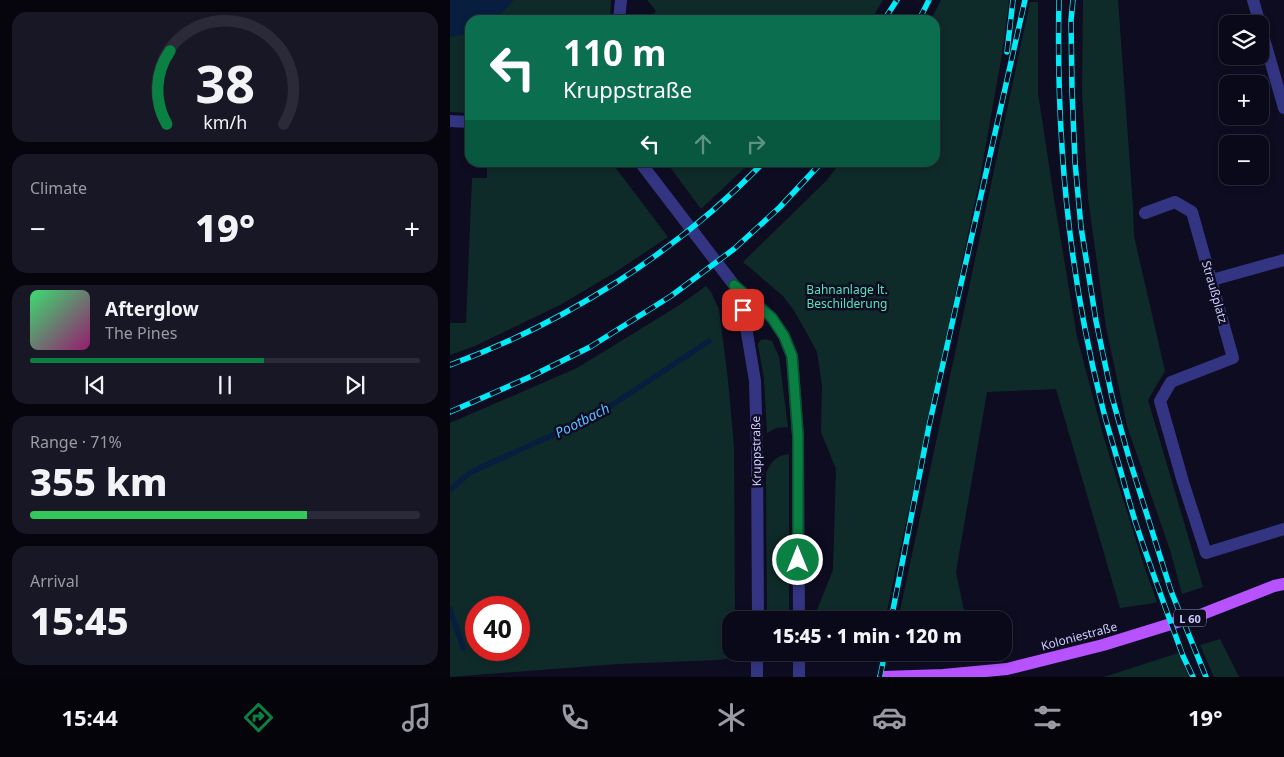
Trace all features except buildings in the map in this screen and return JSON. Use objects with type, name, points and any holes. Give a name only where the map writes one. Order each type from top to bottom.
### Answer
[{"type":"main road","name":"Koloniestraße","points":[[883,677],[943,675],[1006,669],[1103,645],[1200,615],[1281,582]]},
{"type":"street","points":[[619,15],[621,0]]},
{"type":"street","points":[[1253,0],[1257,15]]},
{"type":"street","points":[[1269,56],[1284,108]]},
{"type":"street","points":[[450,121],[465,122]]},
{"type":"street","name":"Kruppstraße","points":[[645,167],[734,285],[772,318],[784,336],[792,356],[798,436],[799,611]]},
{"type":"street","name":"Straußplatz","points":[[1145,213],[1175,202],[1192,212],[1233,358],[1171,382],[1160,401],[1206,553],[1284,530]]},
{"type":"street","points":[[1212,280],[1284,260]]},
{"type":"street","name":"Kruppstraße","points":[[734,285],[743,310],[754,381],[757,450],[758,611]]},
{"type":"street","points":[[756,677],[757,661]]},
{"type":"street","points":[[800,661],[800,677]]},
{"type":"green space","points":[[450,0],[611,0],[610,15],[465,15],[465,113],[450,112]]},
{"type":"green space","points":[[647,0],[883,0],[874,15],[652,15],[656,11]]},
{"type":"green space","name":"Bahnanlage lt. Beschilderung","points":[[941,0],[1009,0],[1002,54],[980,178],[887,611],[817,611],[833,570],[836,469],[821,432],[822,385],[817,352],[793,309],[783,296],[743,262],[827,180],[837,167],[940,167],[940,15],[934,15]]},
{"type":"green space","points":[[1083,0],[1118,0],[1134,236],[1165,371],[1148,400],[1203,587],[1182,594],[1170,550],[1127,426],[1106,327],[1088,198],[1082,92]]},
{"type":"green space","points":[[1030,2],[1038,2],[1038,93],[1077,337],[1103,435],[1157,602],[1120,608],[1056,389],[987,392],[956,572],[964,611],[900,611]]},
{"type":"green space","points":[[487,167],[615,167],[668,237],[614,273],[560,305],[475,346],[450,355],[450,323],[466,323],[472,178],[487,178]]},
{"type":"green space","points":[[670,167],[746,167],[701,209]]},
{"type":"green space","points":[[706,286],[711,292],[719,309],[734,447],[735,611],[722,611],[722,659],[618,664],[450,677],[450,423],[577,368],[678,306]]},
{"type":"green space","points":[[760,340],[772,341],[779,357],[788,427],[776,428],[767,433],[764,379],[758,345]]},
{"type":"green space","points":[[789,454],[789,611],[767,611],[766,473],[774,460]]},
{"type":"green space","points":[[1220,639],[1239,677],[1214,677],[1200,645]]},
{"type":"green space","points":[[1178,653],[1189,677],[1104,677]]},
{"type":"water","points":[[450,0],[514,0],[500,15],[465,15],[465,35],[450,37]]},
{"type":"waterway","name":"Pootbach","points":[[450,490],[471,472],[597,415],[709,341]]},
{"type":"waterway","name":"Pootbach","points":[[450,609],[463,648]]},
{"type":"railway","points":[[887,15],[897,0]]},
{"type":"railway","points":[[922,15],[929,0]]},
{"type":"railway","points":[[1007,52],[1013,0]]},
{"type":"railway","points":[[893,611],[929,426],[1025,0]]},
{"type":"railway","points":[[1059,0],[1062,152],[1066,202],[1080,302],[1104,414],[1136,524],[1183,656],[1193,677]]},
{"type":"railway","points":[[1073,0],[1071,20],[1075,162],[1081,227],[1096,321],[1112,397],[1129,458],[1171,591],[1206,677]]},
{"type":"railway","points":[[450,365],[494,348],[536,328],[578,306],[618,281],[695,226],[759,167]]},
{"type":"railway","points":[[450,412],[532,376],[590,347],[671,296],[734,249],[780,207],[817,167]]},
{"type":"railway","points":[[880,677],[883,661]]},
{"type":"route","points":[[743,310],[734,285],[772,318],[784,336],[792,356],[798,436],[798,560]]}]
